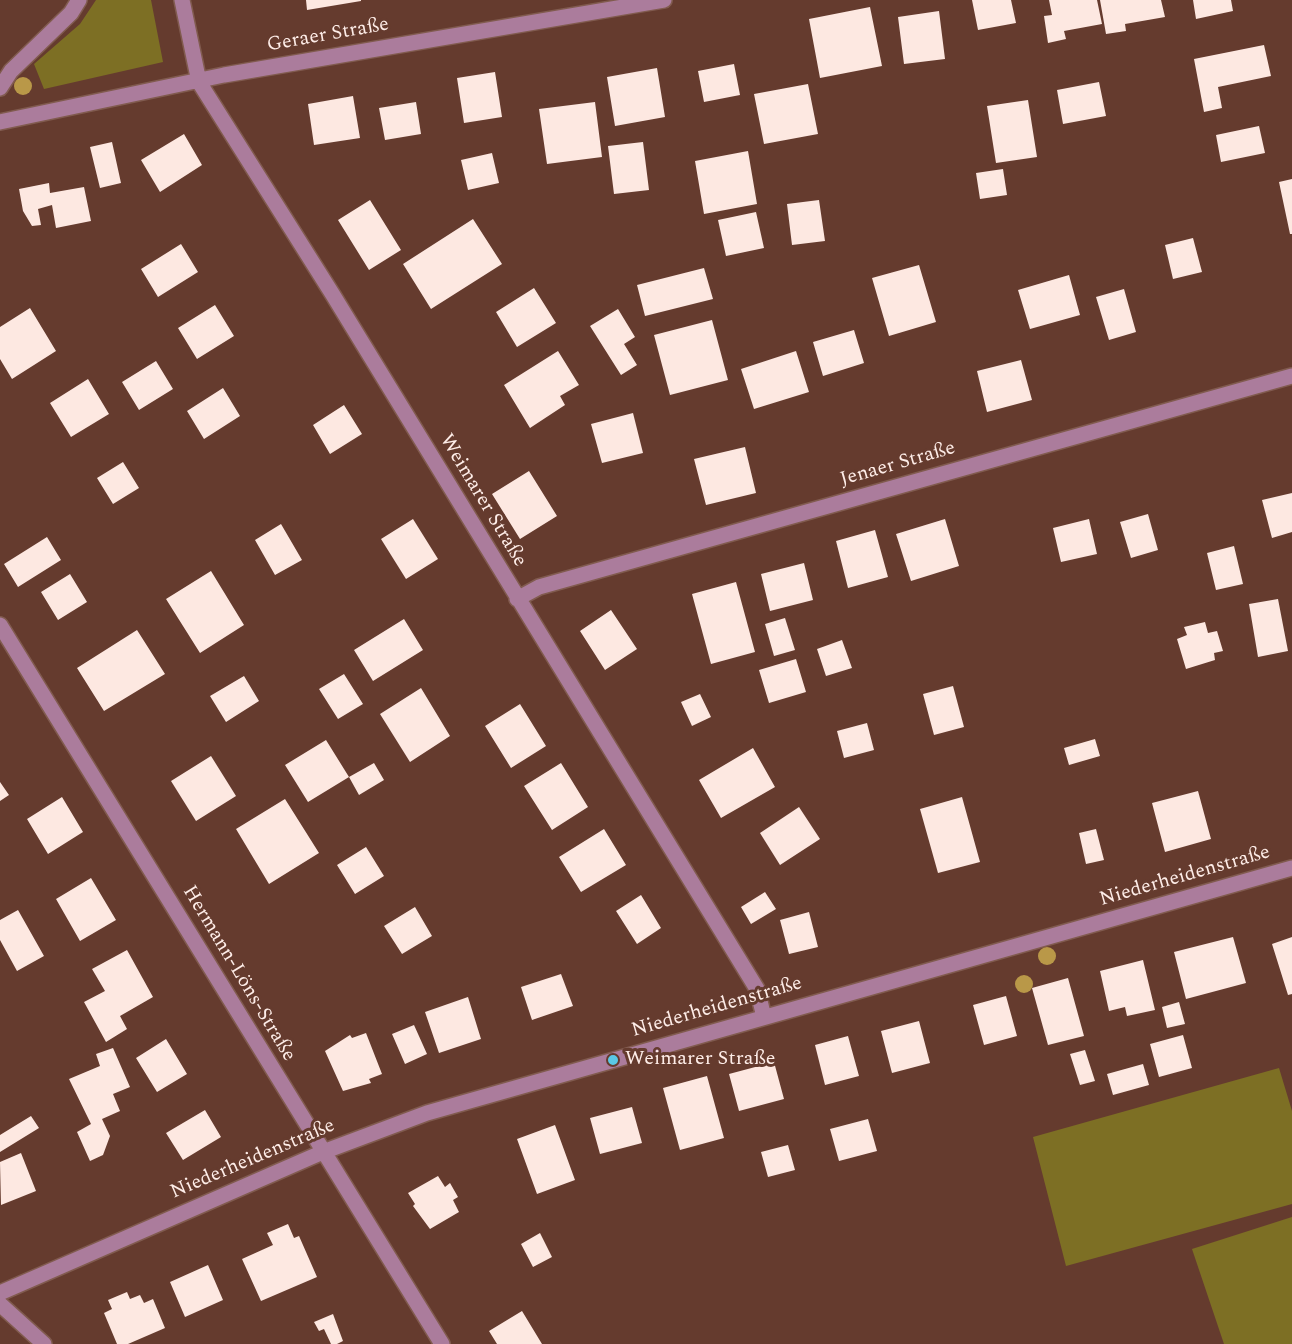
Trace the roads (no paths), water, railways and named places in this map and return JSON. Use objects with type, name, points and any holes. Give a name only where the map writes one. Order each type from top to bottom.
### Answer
[{"type":"street","points":[[0,88],[11,71],[71,13],[79,0]]},
{"type":"street","name":"Weimarer Straße","points":[[182,0],[199,82],[333,295],[757,989],[764,1017]]},
{"type":"street","name":"Geraer Straße","points":[[0,123],[224,75],[664,0]]},
{"type":"street","name":"Jenaer Straße","points":[[518,599],[540,587],[1292,376]]},
{"type":"street","name":"Hermann-Löns-Straße","points":[[0,625],[442,1344]]},
{"type":"street","name":"Niederheidenstraße","points":[[0,1293],[323,1152],[428,1113],[1292,868]]},
{"type":"street","points":[[0,1304],[44,1344]]},
{"type":"place","name":"Weimarer Straße","points":[[613,1060]]}]
